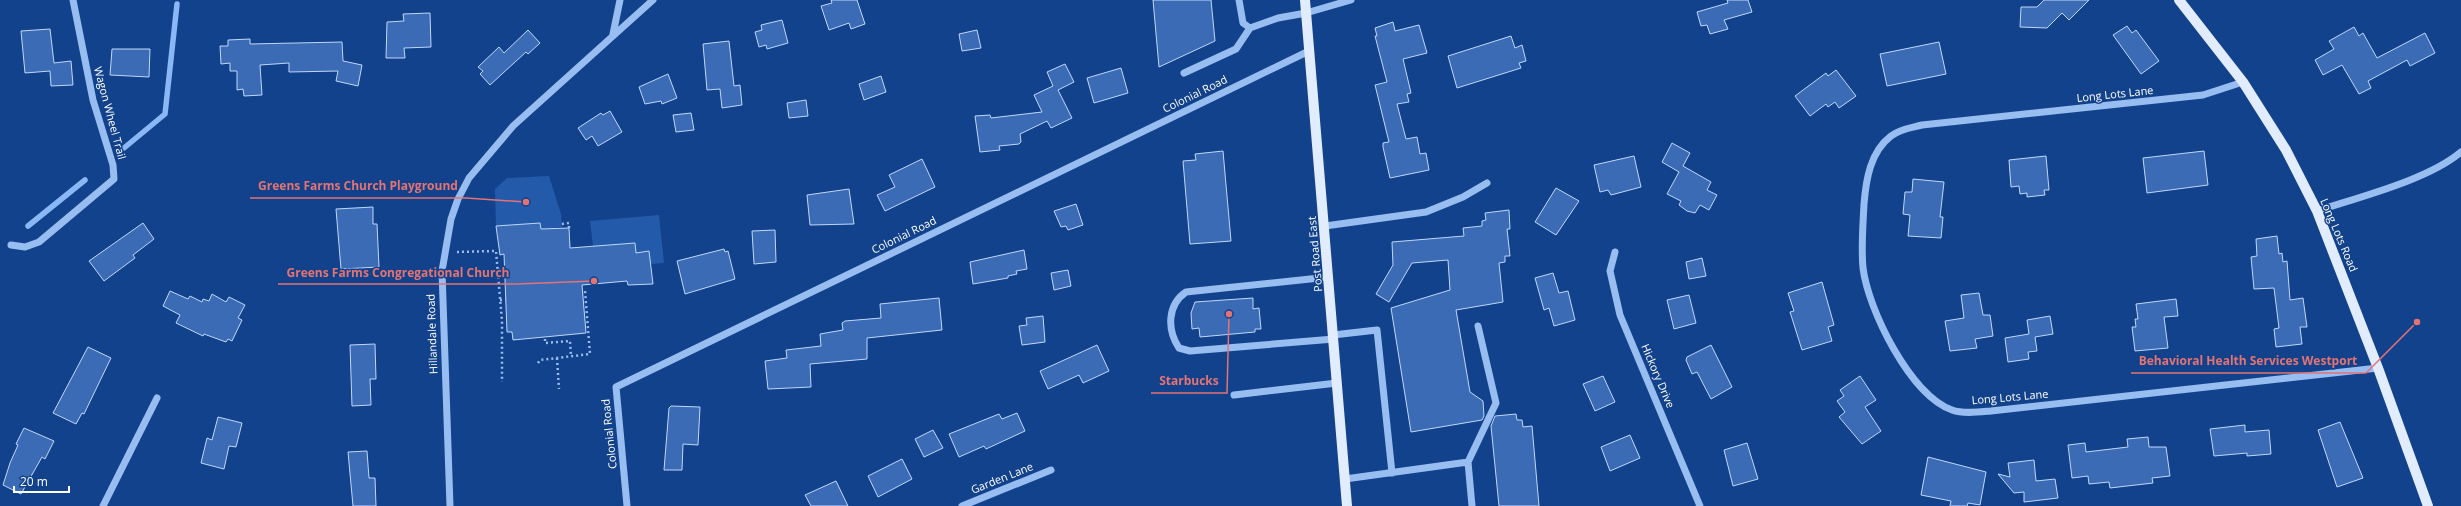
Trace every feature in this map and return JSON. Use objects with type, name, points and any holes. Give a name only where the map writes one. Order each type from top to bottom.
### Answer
[{"type":"main road","name":"Post Road East","points":[[1305,0],[1325,226],[1347,506]]},
{"type":"main road","name":"Long Lots Road","points":[[2179,0],[2243,82],[2286,150],[2317,212],[2378,368],[2428,506]]},
{"type":"street","name":"Wagon Wheel Trail","points":[[11,244],[25,247],[39,242],[114,179],[113,165],[93,100],[73,0]]},
{"type":"street","points":[[613,34],[620,0]]},
{"type":"street","name":"Hillandale Road","points":[[450,506],[441,301],[444,253],[451,219],[469,178],[513,126],[652,0]]},
{"type":"street","points":[[1239,0],[1243,24],[1250,28]]},
{"type":"street","points":[[1184,73],[1236,49],[1250,28],[1278,18],[1306,13],[1351,0]]},
{"type":"street","name":"Colonial Road","points":[[627,506],[616,387],[1309,51]]},
{"type":"street","name":"Long Lots Lane","points":[[2243,82],[2203,95],[1922,125],[1903,129],[1891,136],[1874,157],[1868,173],[1862,235],[1863,268],[1868,289],[1881,326],[1913,376],[1942,405],[1953,411],[1991,411],[2378,368]]},
{"type":"street","points":[[2317,212],[2429,173],[2448,163],[2461,152]]},
{"type":"street","points":[[1325,226],[1426,212],[1463,197],[1487,183]]},
{"type":"street","name":"Hickory Drive","points":[[1615,252],[1610,271],[1620,316],[1700,506]]},
{"type":"street","points":[[1329,278],[1186,292],[1177,298],[1171,316],[1176,343],[1183,350],[1202,352],[1334,337],[1377,330],[1392,473]]},
{"type":"street","points":[[1472,506],[1468,462],[1496,403],[1478,326]]},
{"type":"street","points":[[1234,395],[1337,383]]},
{"type":"street","points":[[103,506],[157,398]]},
{"type":"street","points":[[1345,479],[1468,462]]},
{"type":"street","name":"Garden Lane","points":[[962,506],[1051,470]]},
{"type":"path","points":[[562,224],[569,223],[569,231]]},
{"type":"path","points":[[444,253],[497,251],[503,321],[502,382]]},
{"type":"path","points":[[498,270],[505,267]]},
{"type":"path","points":[[538,362],[540,360],[590,354],[585,291],[583,291]]},
{"type":"path","points":[[500,300],[506,300]]},
{"type":"path","points":[[545,339],[545,343],[570,341],[571,357]]},
{"type":"path","points":[[557,358],[559,388]]},
{"type":"shaded area","points":[[549,176],[561,214],[562,227],[541,229],[540,223],[496,226],[495,189],[507,178]]},
{"type":"shaded area","points":[[659,215],[664,263],[637,265],[593,246],[590,221]]},
{"type":"building","points":[[831,0],[857,0],[865,24],[851,29],[849,23],[829,30],[821,6],[832,3]]},
{"type":"building","points":[[1153,0],[1211,0],[1215,41],[1159,67]]},
{"type":"building","points":[[1727,0],[1748,0],[1752,12],[1724,20],[1728,29],[1710,34],[1707,25],[1701,26],[1697,12],[1728,3]]},
{"type":"building","points":[[2044,0],[2089,0],[2069,20],[2062,13],[2047,28],[2020,27],[2021,7],[2037,7]]},
{"type":"building","points":[[430,13],[431,47],[404,48],[405,58],[386,58],[387,22],[404,21],[403,14]]},
{"type":"building","points":[[782,20],[788,43],[767,49],[766,45],[759,47],[755,32],[762,30],[761,25]]},
{"type":"building","points":[[1393,22],[1395,31],[1419,25],[1427,53],[1403,59],[1411,93],[1407,94],[1409,102],[1397,104],[1406,139],[1417,137],[1420,154],[1426,153],[1429,170],[1390,178],[1383,147],[1383,143],[1389,142],[1375,85],[1387,82],[1375,36],[1377,36],[1375,28]]},
{"type":"building","points":[[2127,26],[2132,33],[2136,30],[2159,61],[2141,74],[2113,35]]},
{"type":"building","points":[[2354,27],[2359,36],[2363,33],[2377,58],[2425,33],[2435,53],[2410,66],[2407,60],[2368,81],[2371,88],[2359,94],[2342,65],[2323,75],[2315,60],[2334,49],[2329,41]]},
{"type":"building","points":[[50,29],[54,63],[71,61],[73,85],[51,86],[50,71],[25,73],[21,31]]},
{"type":"building","points":[[528,30],[540,43],[528,54],[526,52],[490,85],[480,74],[483,71],[478,67],[499,47],[504,53]]},
{"type":"building","points":[[977,30],[981,48],[962,51],[959,34]]},
{"type":"building","points":[[1511,36],[1515,48],[1522,45],[1526,61],[1519,63],[1521,68],[1457,88],[1448,56]]},
{"type":"building","points":[[250,39],[250,44],[342,42],[343,61],[362,65],[358,86],[336,81],[338,71],[289,72],[289,63],[260,65],[262,95],[244,96],[243,89],[237,90],[237,71],[230,71],[230,63],[221,64],[220,46],[228,46],[228,40]]},
{"type":"building","points":[[729,41],[734,86],[740,85],[742,105],[722,108],[720,89],[707,90],[703,44]]},
{"type":"building","points":[[1939,42],[1946,74],[1887,86],[1880,54]]},
{"type":"building","points":[[112,49],[150,49],[149,77],[110,75]]},
{"type":"building","points":[[1065,64],[1074,82],[1058,90],[1072,118],[1051,128],[1047,121],[1020,134],[1021,142],[1019,144],[999,146],[1000,150],[980,152],[975,116],[990,115],[991,118],[1042,112],[1034,95],[1053,86],[1047,72]]},
{"type":"building","points":[[1121,68],[1128,93],[1094,103],[1087,78]]},
{"type":"building","points":[[1836,70],[1856,96],[1839,108],[1835,102],[1828,107],[1826,104],[1810,116],[1795,96],[1826,73],[1828,76]]},
{"type":"building","points":[[668,74],[677,98],[662,104],[661,101],[645,104],[639,87]]},
{"type":"building","points":[[881,76],[886,92],[864,100],[859,84]]},
{"type":"building","points":[[806,100],[808,116],[789,118],[787,103]]},
{"type":"building","points":[[610,111],[622,132],[598,146],[592,136],[586,140],[578,128],[601,113],[603,115]]},
{"type":"building","points":[[691,113],[694,130],[676,132],[673,115]]},
{"type":"building","points":[[1672,143],[1690,153],[1683,166],[1711,182],[1707,190],[1717,195],[1709,210],[1700,205],[1695,213],[1687,211],[1679,205],[1681,201],[1667,194],[1679,172],[1662,162]]},
{"type":"building","points":[[1223,151],[1231,241],[1190,244],[1183,161],[1196,160],[1195,154]]},
{"type":"building","points":[[2204,151],[2208,185],[2147,193],[2143,158]]},
{"type":"building","points":[[1634,156],[1641,187],[1611,195],[1608,190],[1600,192],[1594,165]]},
{"type":"building","points":[[2046,156],[2049,190],[2044,190],[2045,195],[2027,197],[2027,193],[2020,194],[2019,186],[2011,187],[2009,160]]},
{"type":"building","points":[[922,159],[935,187],[885,211],[877,195],[895,187],[889,175]]},
{"type":"building","points":[[1913,179],[1944,182],[1940,217],[1943,217],[1941,238],[1908,236],[1910,215],[1903,214],[1905,192],[1912,192]]},
{"type":"building","points":[[1556,188],[1579,201],[1556,235],[1535,222]]},
{"type":"building","points":[[849,189],[854,224],[810,225],[807,195]]},
{"type":"building","points":[[1076,204],[1083,225],[1068,230],[1066,226],[1061,227],[1054,211]]},
{"type":"building","points":[[373,207],[373,224],[377,224],[379,267],[341,269],[336,209]]},
{"type":"building","points":[[1509,210],[1510,229],[1507,229],[1510,256],[1505,256],[1505,262],[1499,263],[1503,302],[1456,310],[1470,392],[1483,401],[1484,416],[1482,420],[1411,432],[1391,308],[1450,290],[1448,260],[1412,263],[1389,302],[1376,294],[1393,265],[1392,242],[1464,236],[1463,228],[1482,226],[1482,221],[1486,220],[1485,213]]},
{"type":"building","points":[[143,223],[154,239],[133,255],[135,258],[104,281],[89,261]]},
{"type":"building","points":[[540,223],[541,229],[569,228],[570,248],[635,243],[636,253],[649,251],[653,284],[628,285],[627,281],[582,285],[586,333],[513,340],[512,332],[507,332],[504,254],[500,255],[496,226]]},
{"type":"building","points":[[775,230],[776,262],[754,264],[752,231]]},
{"type":"building","points":[[2277,236],[2279,254],[2282,253],[2283,262],[2287,261],[2290,300],[2303,298],[2307,327],[2300,327],[2302,344],[2276,347],[2274,329],[2279,328],[2274,288],[2254,289],[2251,257],[2257,256],[2256,239]]},
{"type":"building","points":[[724,249],[725,252],[728,251],[735,279],[685,294],[677,261]]},
{"type":"building","points":[[1024,250],[1027,269],[1016,271],[1017,274],[1008,276],[1008,278],[973,284],[970,262]]},
{"type":"building","points":[[1702,258],[1706,276],[1689,279],[1686,262]]},
{"type":"building","points":[[1068,270],[1071,286],[1054,290],[1051,273]]},
{"type":"building","points":[[1553,273],[1559,293],[1568,291],[1575,320],[1554,326],[1549,308],[1544,310],[1535,278]]},
{"type":"building","points":[[1822,282],[1834,325],[1828,327],[1832,341],[1802,350],[1790,312],[1794,311],[1788,293]]},
{"type":"building","points":[[170,291],[188,299],[190,296],[202,302],[203,299],[209,301],[212,294],[226,302],[229,297],[245,305],[238,318],[242,320],[232,341],[228,339],[226,342],[204,334],[203,336],[176,323],[180,315],[163,306]]},
{"type":"building","points":[[1979,293],[1983,315],[1990,315],[1993,336],[1975,339],[1977,348],[1950,351],[1945,321],[1964,318],[1961,295]]},
{"type":"building","points":[[1689,295],[1696,323],[1674,329],[1667,300]]},
{"type":"building","points":[[939,298],[942,330],[867,338],[867,359],[810,364],[811,387],[768,389],[765,361],[787,358],[786,350],[821,346],[820,334],[843,330],[842,323],[845,321],[881,318],[880,304]]},
{"type":"building","points":[[1253,298],[1253,309],[1259,308],[1261,329],[1255,329],[1255,332],[1200,337],[1199,328],[1192,329],[1191,313],[1195,302]]},
{"type":"building","points":[[2176,299],[2178,316],[2164,317],[2168,348],[2135,351],[2132,327],[2136,327],[2135,319],[2138,319],[2136,304]]},
{"type":"building","points":[[1043,316],[1045,342],[1022,345],[1019,326],[1027,325],[1026,318]]},
{"type":"building","points":[[2050,316],[2053,334],[2035,337],[2037,351],[2028,352],[2029,359],[2008,362],[2005,338],[2029,334],[2027,320]]},
{"type":"building","points":[[375,344],[376,379],[370,379],[371,405],[352,406],[350,345]]},
{"type":"building","points":[[1097,345],[1109,371],[1083,383],[1079,375],[1048,389],[1040,371]]},
{"type":"building","points":[[1711,345],[1732,387],[1711,399],[1697,372],[1692,374],[1686,360],[1687,357]]},
{"type":"building","points":[[88,347],[111,358],[84,414],[82,413],[76,424],[53,413]]},
{"type":"building","points":[[1603,376],[1615,402],[1595,411],[1583,384]]},
{"type":"building","points":[[1860,376],[1876,400],[1865,407],[1881,431],[1862,444],[1839,417],[1845,412],[1837,401],[1844,396],[1840,390]]},
{"type":"building","points":[[671,406],[700,407],[698,445],[683,444],[682,470],[664,470],[669,408]]},
{"type":"building","points":[[1017,413],[1025,431],[986,449],[984,446],[959,457],[949,434],[999,414],[1002,419]]},
{"type":"building","points":[[1516,414],[1517,420],[1522,420],[1523,427],[1532,426],[1539,506],[1499,506],[1491,426],[1495,416]]},
{"type":"building","points":[[218,417],[242,423],[236,447],[229,446],[224,469],[201,463],[207,438],[212,440]]},
{"type":"building","points":[[2340,422],[2363,478],[2337,487],[2318,430]]},
{"type":"building","points":[[2245,425],[2245,432],[2269,430],[2271,454],[2247,456],[2247,453],[2214,456],[2210,429]]},
{"type":"building","points":[[24,428],[54,441],[45,459],[42,457],[21,494],[3,485],[18,445],[16,444]]},
{"type":"building","points":[[933,430],[943,448],[924,457],[915,439]]},
{"type":"building","points":[[1630,435],[1640,458],[1610,471],[1601,447]]},
{"type":"building","points":[[2148,437],[2149,447],[2166,447],[2170,476],[2152,478],[2153,483],[2110,488],[2109,482],[2089,484],[2088,476],[2072,478],[2068,445],[2085,443],[2086,452],[2128,447],[2127,439]]},
{"type":"building","points":[[1747,443],[1758,479],[1733,486],[1724,450]]},
{"type":"building","points":[[367,451],[369,478],[375,478],[376,506],[353,506],[348,452]]},
{"type":"building","points":[[1928,457],[1986,472],[1980,505],[1968,503],[1967,506],[1950,506],[1951,501],[1921,495]]},
{"type":"building","points":[[902,459],[912,479],[878,497],[868,476]]},
{"type":"building","points":[[2034,460],[2036,481],[2055,479],[2058,498],[2024,502],[2024,492],[2014,493],[1998,474],[2010,477],[2008,463]]},
{"type":"building","points":[[836,481],[848,506],[811,506],[805,495]]},
{"type":"waterway","points":[[124,148],[165,114],[177,4]]},
{"type":"waterway","points":[[28,226],[85,180]]},
{"type":"place","name":"Greens Farms Church Playground","points":[[526,202]]},
{"type":"place","name":"Greens Farms Congregational Church","points":[[594,281]]},
{"type":"place","name":"Starbucks","points":[[1229,314]]},
{"type":"place","name":"Behavioral Health Services Westport","points":[[2417,322]]}]
